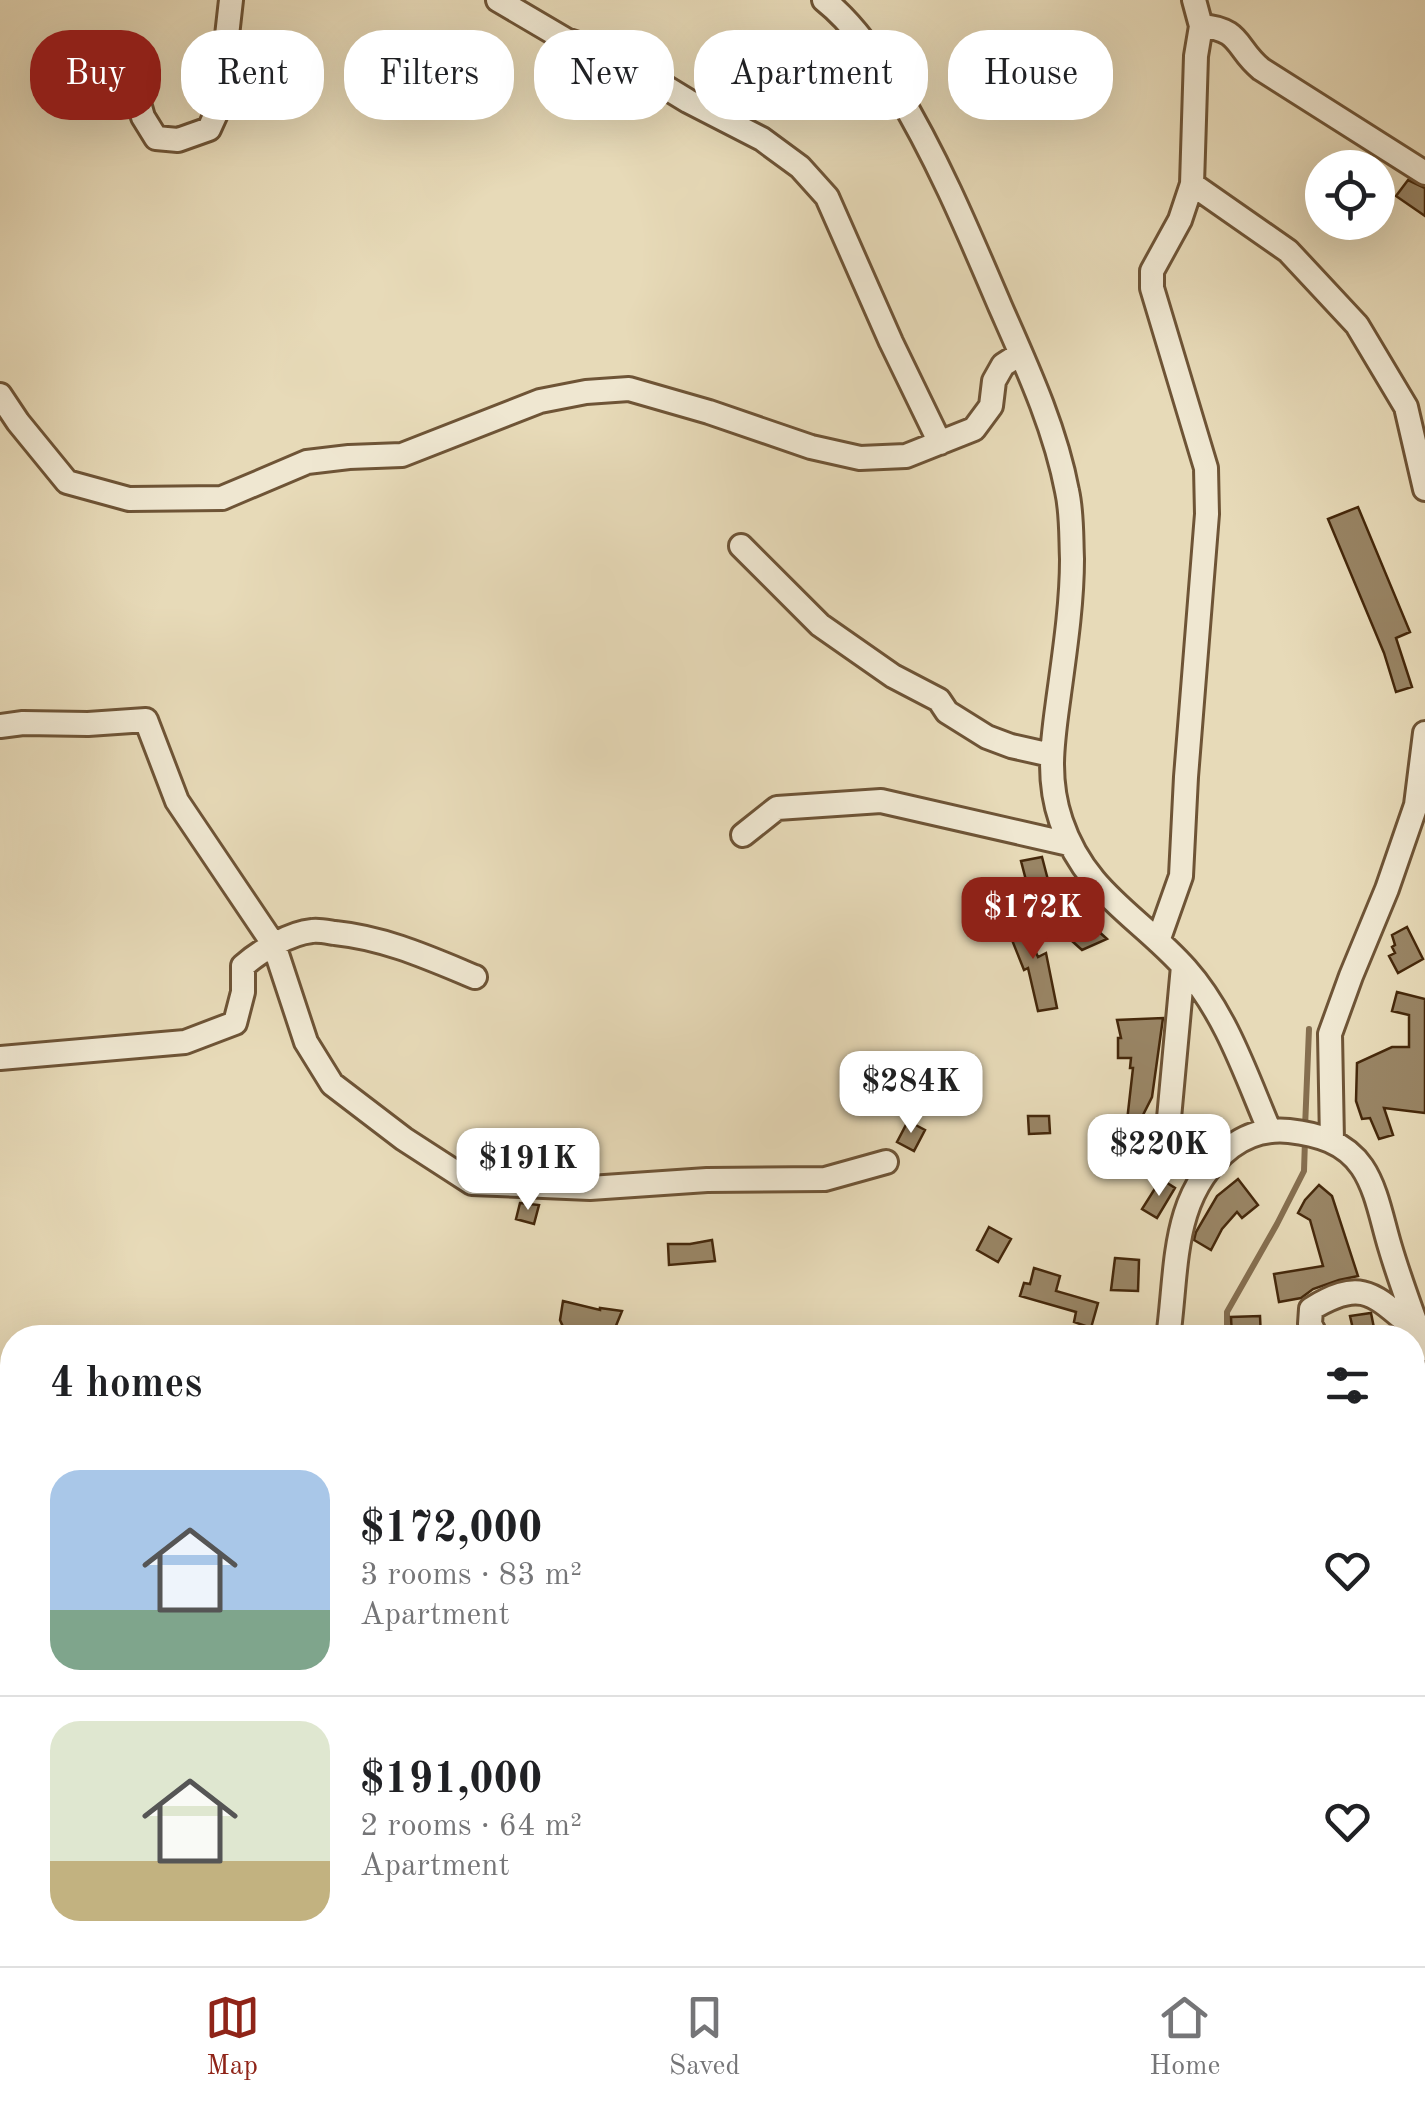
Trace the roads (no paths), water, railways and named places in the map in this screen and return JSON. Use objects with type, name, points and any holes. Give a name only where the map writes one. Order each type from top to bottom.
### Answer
[{"type":"street","points":[[145,120],[156,138],[178,140],[209,129],[219,107],[230,0]]},
{"type":"street","points":[[498,0],[566,40],[616,57],[762,140],[800,167],[827,197],[940,442]]},
{"type":"street","points":[[824,0],[875,56],[917,124],[957,204],[1060,462],[1068,492],[1072,566],[1051,754],[1051,784],[1060,820],[1087,874],[1183,966],[1214,1006],[1270,1129]]},
{"type":"street","points":[[1158,941],[1182,876],[1207,514],[1206,468],[1152,288],[1152,271],[1180,220],[1192,184],[1196,56],[1201,26],[1194,0]]},
{"type":"street","points":[[1201,26],[1226,32],[1239,41],[1261,70],[1425,173]]},
{"type":"street","points":[[1192,184],[1288,251],[1357,325],[1416,405],[1425,488]]},
{"type":"street","points":[[0,395],[67,482],[130,500],[222,498],[307,462],[402,455],[540,401],[629,389],[810,447],[860,458],[906,456],[974,430],[990,406],[994,381],[1003,364],[1020,354]]},
{"type":"street","points":[[742,546],[820,626],[892,676],[939,700],[947,712],[987,737],[1051,754]]},
{"type":"street","points":[[0,726],[146,720],[178,801],[274,944],[306,1042],[332,1084],[404,1139],[472,1183],[590,1188],[707,1180],[825,1178],[886,1162]]},
{"type":"street","points":[[1315,1136],[1330,1034],[1416,805],[1425,733]]},
{"type":"street","points":[[743,836],[777,808],[882,801],[1070,844]]},
{"type":"street","points":[[0,1058],[185,1042],[235,1024],[244,992],[244,966],[274,944],[310,931],[357,935],[414,951],[475,978]]},
{"type":"street","points":[[1167,1140],[1183,966]]},
{"type":"street","points":[[1170,1325],[1181,1227],[1200,1180],[1214,1160],[1237,1142],[1270,1129],[1315,1136],[1350,1152],[1369,1178],[1417,1325]]},
{"type":"street","points":[[1311,1325],[1311,1309],[1335,1294],[1356,1291],[1377,1297],[1406,1325]]},
{"type":"waterway","points":[[1305,1128],[1309,1029]]},
{"type":"waterway","points":[[1227,1325],[1227,1312],[1304,1171],[1305,1140]]}]
